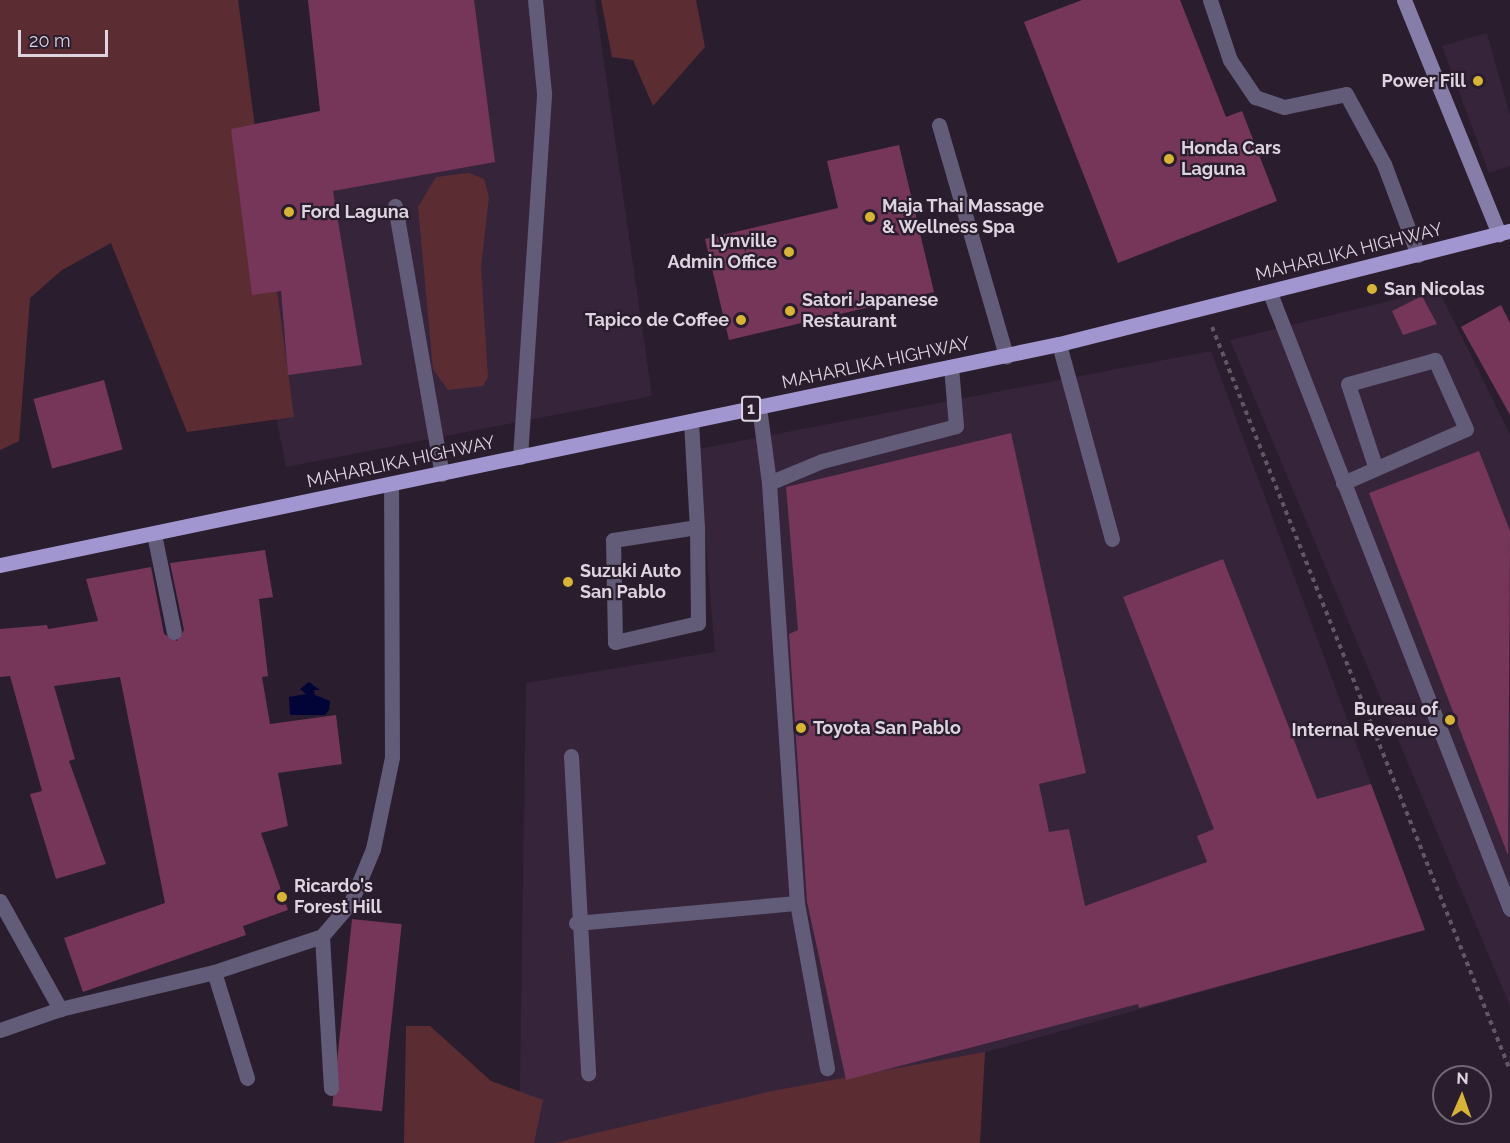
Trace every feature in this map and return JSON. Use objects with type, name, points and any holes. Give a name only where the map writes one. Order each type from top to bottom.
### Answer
[{"type":"main road","name":"MAHARLIKA HIGHWAY","points":[[0,565],[1006,356],[1205,309],[1504,233]]},
{"type":"street","points":[[1404,0],[1504,233]]},
{"type":"lane","points":[[520,457],[544,93],[535,0]]},
{"type":"lane","points":[[1210,0],[1230,60],[1255,97],[1284,107],[1346,93],[1384,164],[1418,255]]},
{"type":"lane","points":[[939,125],[1006,356]]},
{"type":"lane","points":[[395,206],[442,474]]},
{"type":"lane","points":[[1270,292],[1510,909]]},
{"type":"lane","points":[[1059,344],[1112,539]]},
{"type":"lane","points":[[1343,483],[1375,466],[1466,429],[1435,360],[1348,384],[1375,466]]},
{"type":"lane","points":[[769,483],[822,461],[956,426],[951,367]]},
{"type":"lane","points":[[759,407],[769,483],[797,903],[827,1068]]},
{"type":"lane","points":[[692,421],[697,527],[698,623],[615,642],[613,540],[697,527]]},
{"type":"lane","points":[[0,1030],[60,1009],[214,972],[322,936],[351,902],[374,849],[386,802],[392,757],[391,484]]},
{"type":"lane","points":[[153,534],[174,632]]},
{"type":"lane","points":[[571,756],[576,923],[588,1074]]},
{"type":"lane","points":[[0,901],[60,1009]]},
{"type":"lane","points":[[576,923],[797,903]]},
{"type":"lane","points":[[322,936],[330,1088]]},
{"type":"lane","points":[[214,972],[247,1078]]},
{"type":"path","points":[[1205,309],[1510,1070]]},
{"type":"shaded area","points":[[0,0],[238,0],[294,417],[187,432],[111,243],[62,270],[30,298],[19,441],[0,450]]},
{"type":"shaded area","points":[[308,0],[595,0],[652,396],[286,467],[252,295],[231,129],[320,111]]},
{"type":"shaded area","points":[[601,0],[696,0],[705,47],[653,106],[633,60],[612,57]]},
{"type":"shaded area","name":"Power Fill","points":[[1487,33],[1510,116],[1510,166],[1489,173],[1442,46]]},
{"type":"shaded area","points":[[469,173],[484,179],[489,197],[481,267],[488,377],[483,386],[448,390],[433,369],[418,207],[436,177]]},
{"type":"shaded area","name":"Bureau of Internal Revenue","points":[[1438,289],[1510,434],[1510,1006],[1230,340]]},
{"type":"shaded area","name":"Toyota San Pablo","points":[[1211,351],[1425,930],[943,1064],[630,1143],[519,1143],[526,683],[715,652],[698,449]]},
{"type":"shaded area","points":[[309,682],[320,690],[314,690],[315,695],[330,701],[329,710],[325,715],[290,715],[289,697],[306,694],[300,689]]},
{"type":"shaded area","points":[[406,1026],[430,1026],[491,1081],[543,1100],[534,1143],[404,1143]]},
{"type":"shaded area","points":[[985,1052],[980,1143],[554,1143],[772,1091]]},
{"type":"building","points":[[308,0],[474,0],[495,162],[333,191],[362,365],[288,375],[281,291],[252,295],[231,129],[320,111]]},
{"type":"building","name":"Honda Cars Laguna","points":[[1082,0],[1180,0],[1226,117],[1242,111],[1277,201],[1118,263],[1024,22]]},
{"type":"building","points":[[899,145],[934,292],[729,340],[705,239],[838,208],[827,161]]},
{"type":"building","points":[[1422,296],[1437,324],[1403,335],[1392,311]]},
{"type":"building","points":[[1501,305],[1510,323],[1510,415],[1461,327]]},
{"type":"building","points":[[104,380],[123,450],[52,468],[33,399]]},
{"type":"building","points":[[1011,433],[1086,773],[1039,784],[1049,832],[1069,829],[1085,906],[1207,862],[1197,836],[1214,829],[1123,597],[1223,559],[1317,799],[1371,784],[1425,930],[1139,1008],[1138,1004],[846,1080],[807,902],[789,634],[798,630],[786,487]]},
{"type":"building","points":[[1479,451],[1510,531],[1508,855],[1369,493]]},
{"type":"building","points":[[265,550],[273,597],[259,599],[268,676],[262,677],[270,724],[336,715],[342,764],[278,773],[288,826],[261,833],[288,910],[243,926],[246,935],[83,992],[64,938],[165,903],[120,677],[54,686],[75,759],[69,761],[106,864],[56,879],[30,794],[42,791],[10,676],[0,677],[0,629],[47,625],[48,629],[98,621],[86,579],[151,567],[164,634],[177,641],[184,630],[170,563]]},
{"type":"building","points":[[352,919],[402,924],[382,1111],[332,1106]]},
{"type":"place","name":"Power Fill","points":[[1478,81]]},
{"type":"place","name":"Honda Cars Laguna","points":[[1169,159]]},
{"type":"place","name":"Ford Laguna","points":[[289,212]]},
{"type":"place","name":"Maja Thai Massage & Wellness Spa","points":[[870,217]]},
{"type":"place","name":"Lynville Admin Office","points":[[789,252]]},
{"type":"place","name":"San Nicolas","points":[[1372,289]]},
{"type":"place","name":"Satori Japanese Restaurant","points":[[790,311]]},
{"type":"place","name":"Tapico de Coffee","points":[[741,320]]},
{"type":"place","name":"Suzuki Auto San Pablo","points":[[568,582]]},
{"type":"place","name":"Bureau of Internal Revenue","points":[[1450,720]]},
{"type":"place","name":"Toyota San Pablo","points":[[801,728]]},
{"type":"place","name":"Ricardo's Forest Hill","points":[[282,897]]}]
